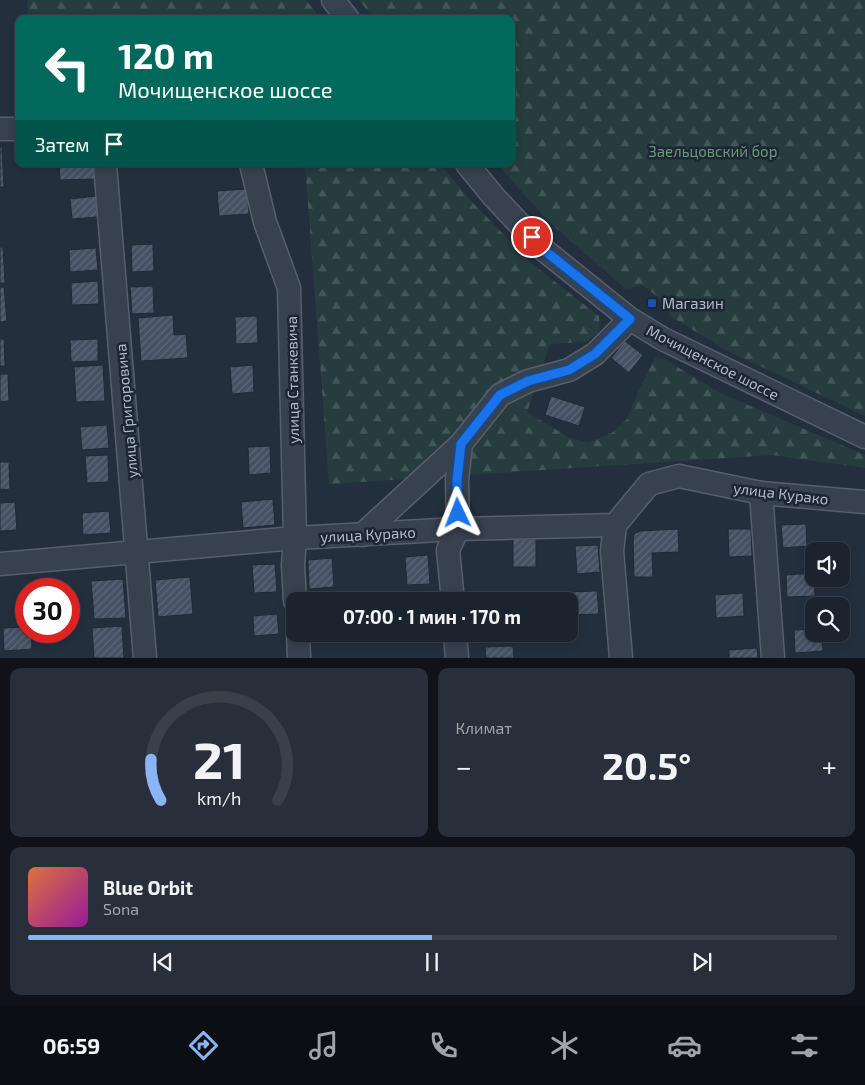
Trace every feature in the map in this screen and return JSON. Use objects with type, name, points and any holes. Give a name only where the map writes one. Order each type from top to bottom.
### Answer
[{"type":"street","points":[[333,0],[345,15]]},
{"type":"street","points":[[0,129],[15,129]]},
{"type":"street","name":"улица Григоровича","points":[[105,167],[145,658]]},
{"type":"street","name":"улица Станкевича","points":[[252,167],[265,222],[290,288],[294,592]]},
{"type":"street","name":"Мочищенское шоссе","points":[[469,167],[494,197],[544,250],[630,319],[663,339],[865,437]]},
{"type":"street","points":[[362,535],[461,444],[500,395],[528,381],[569,370],[595,354],[630,319]]},
{"type":"street","points":[[452,592],[448,550],[458,529],[457,480],[461,444]]},
{"type":"street","name":"улица Курако","points":[[0,564],[295,538],[458,529],[615,525],[649,484],[679,476],[761,493],[865,502]]},
{"type":"street","points":[[761,493],[773,658]]},
{"type":"street","points":[[615,525],[612,551],[621,658]]},
{"type":"street","points":[[299,642],[300,658]]},
{"type":"street","points":[[456,642],[457,658]]},
{"type":"green space","points":[[27,0],[306,0],[318,15],[28,15]]},
{"type":"green space","name":"Заельцовский бор","points":[[359,0],[865,0],[865,416],[726,350],[670,316],[665,302],[642,285],[626,289],[548,221],[500,167],[515,167],[515,15],[371,15]]},
{"type":"green space","points":[[305,167],[443,167],[472,202],[532,264],[599,316],[600,331],[586,342],[550,344],[527,412],[568,437],[589,443],[613,432],[627,419],[655,358],[666,360],[720,393],[865,455],[865,468],[772,455],[329,484]]},
{"type":"building","points":[[0,147],[2,147],[4,187],[0,187]]},
{"type":"building","points":[[59,167],[94,167],[95,179],[60,180]]},
{"type":"building","points":[[247,189],[249,214],[219,216],[217,191]]},
{"type":"building","points":[[96,196],[98,217],[72,219],[70,199]]},
{"type":"building","points":[[153,244],[154,271],[132,272],[131,245]]},
{"type":"building","points":[[0,247],[3,247],[5,283],[0,283]]},
{"type":"building","points":[[96,248],[98,270],[70,272],[69,250]]},
{"type":"building","points":[[98,281],[99,304],[72,305],[71,283]]},
{"type":"building","points":[[153,286],[154,313],[132,314],[130,287]]},
{"type":"building","points":[[0,287],[4,287],[7,321],[0,322]]},
{"type":"building","points":[[173,315],[174,335],[186,334],[188,358],[141,361],[138,318]]},
{"type":"building","points":[[257,316],[258,343],[236,344],[235,317]]},
{"type":"building","points":[[0,339],[4,339],[5,366],[0,366]]},
{"type":"building","points":[[98,339],[98,361],[71,362],[70,340]]},
{"type":"building","points":[[625,341],[643,355],[629,373],[611,358]]},
{"type":"building","points":[[103,365],[105,401],[76,402],[74,367]]},
{"type":"building","points":[[253,365],[254,392],[232,394],[230,367]]},
{"type":"building","points":[[0,374],[8,374],[9,401],[0,402]]},
{"type":"building","points":[[551,396],[585,407],[579,426],[545,415]]},
{"type":"building","points":[[107,425],[109,448],[82,450],[80,427]]},
{"type":"building","points":[[270,446],[271,473],[249,475],[248,447]]},
{"type":"building","points":[[108,455],[109,482],[87,483],[85,456]]},
{"type":"building","points":[[0,462],[9,462],[10,489],[0,490]]},
{"type":"building","points":[[273,499],[275,525],[243,528],[241,502]]},
{"type":"building","points":[[15,502],[17,530],[0,531],[0,503]]},
{"type":"building","points":[[109,511],[111,533],[83,535],[82,513]]},
{"type":"building","points":[[806,524],[807,542],[805,542],[805,546],[783,548],[781,525]]},
{"type":"building","points":[[678,529],[679,552],[652,553],[653,577],[634,577],[634,534],[640,531]]},
{"type":"building","points":[[728,529],[751,529],[752,556],[729,557]]},
{"type":"building","points":[[513,539],[536,539],[536,567],[513,567]]},
{"type":"building","points":[[598,545],[600,572],[577,574],[575,546]]},
{"type":"building","points":[[428,555],[430,584],[407,585],[405,557]]},
{"type":"building","points":[[332,558],[334,587],[309,589],[308,560]]},
{"type":"building","points":[[275,564],[277,592],[254,593],[252,565]]},
{"type":"building","points":[[805,574],[805,587],[815,587],[815,596],[787,597],[786,575]]},
{"type":"building","points":[[190,577],[193,614],[158,617],[155,580]]},
{"type":"building","points":[[123,579],[126,618],[94,619],[91,581]]},
{"type":"building","points":[[597,591],[599,614],[578,615],[578,592],[569,592]]},
{"type":"building","points":[[743,593],[744,616],[716,618],[715,595]]},
{"type":"building","points":[[277,614],[279,634],[254,636],[253,616]]},
{"type":"building","points":[[122,626],[124,658],[94,658],[92,628]]},
{"type":"building","points":[[15,627],[15,643],[32,643],[32,649],[4,651],[3,628]]},
{"type":"building","points":[[805,629],[805,642],[822,642],[823,651],[795,653],[794,630]]},
{"type":"building","points":[[513,646],[514,658],[486,658],[485,647]]},
{"type":"building","points":[[757,648],[758,658],[729,658],[729,650]]},
{"type":"place","name":"Магазин","points":[[652,303]]},
{"type":"route","points":[[458,513],[457,480],[461,444],[500,395],[528,381],[569,370],[595,354],[630,319],[544,250],[532,237]]}]
